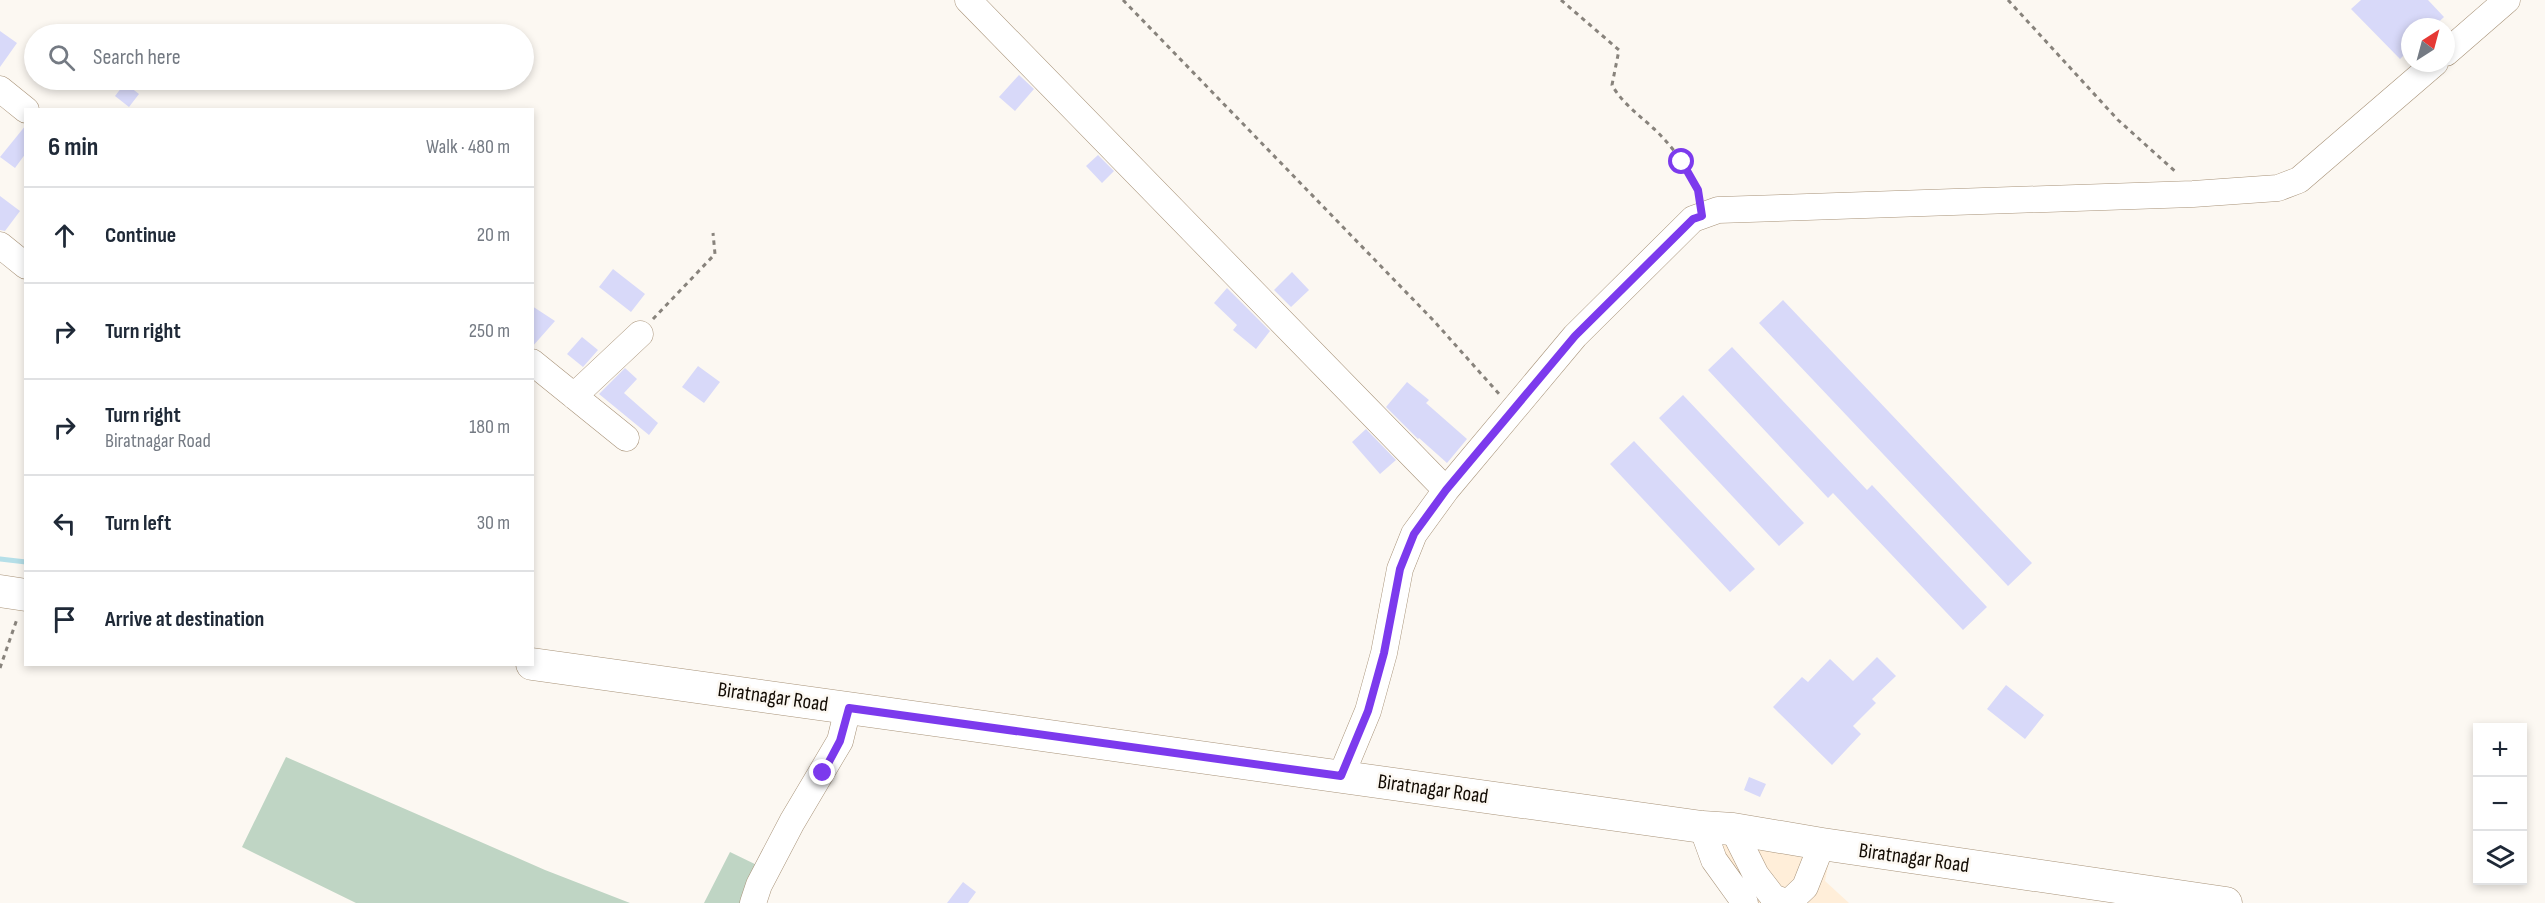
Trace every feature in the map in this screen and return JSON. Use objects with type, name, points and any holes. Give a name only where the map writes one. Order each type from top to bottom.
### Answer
[{"type":"main road","points":[[0,591],[24,595]]},
{"type":"main road","name":"Biratnagar Road","points":[[534,664],[1701,827],[1733,829],[2128,896],[2226,903]]},
{"type":"street","points":[[968,0],[1446,490]]},
{"type":"street","points":[[2455,45],[2507,0]]},
{"type":"street","points":[[1341,776],[1368,711],[1384,653],[1400,569],[1414,534],[1446,490],[1575,336],[1693,219],[1718,210],[2193,194],[2278,188],[2299,180],[2425,72]]},
{"type":"street","points":[[0,89],[24,108]]},
{"type":"street","points":[[0,246],[24,264]]},
{"type":"street","points":[[574,396],[640,334]]},
{"type":"street","points":[[534,364],[626,438]]},
{"type":"street","points":[[753,903],[759,885],[792,822],[840,741],[849,708]]},
{"type":"street","points":[[1701,827],[1714,860],[1745,903]]},
{"type":"street","points":[[1733,829],[1756,875],[1773,897],[1788,903],[1805,887],[1822,844]]},
{"type":"path","points":[[1123,0],[1434,321],[1483,379],[1514,409]]},
{"type":"path","points":[[1561,0],[1619,50],[1612,85],[1620,99],[1656,130],[1682,162],[1698,190],[1702,216]]},
{"type":"path","points":[[2008,0],[2118,120],[2170,164],[2193,194]]},
{"type":"path","points":[[640,334],[715,254],[712,233]]},
{"type":"path","points":[[0,668],[24,598]]},
{"type":"shaded area","points":[[1716,838],[1830,856],[1825,881],[1849,903],[1754,903]]},
{"type":"green space","points":[[286,757],[545,870],[630,903],[356,903],[242,847]]},
{"type":"green space","points":[[730,852],[767,870],[753,903],[704,903]]},
{"type":"building","points":[[2361,0],[2428,0],[2444,17],[2401,18],[2400,59],[2351,9]]},
{"type":"building","points":[[0,31],[17,43],[0,67]]},
{"type":"building","points":[[1019,75],[1034,89],[1015,111],[999,97]]},
{"type":"building","points":[[120,90],[134,90],[139,94],[129,107],[115,96]]},
{"type":"building","points":[[24,127],[24,156],[15,168],[0,157]]},
{"type":"building","points":[[1098,155],[1114,171],[1102,183],[1086,166]]},
{"type":"building","points":[[0,196],[20,211],[5,231],[0,230]]},
{"type":"building","points":[[613,269],[645,294],[631,312],[599,287]]},
{"type":"building","points":[[1292,272],[1309,290],[1291,307],[1274,290]]},
{"type":"building","points":[[1227,288],[1270,331],[1256,349],[1233,330],[1237,325],[1214,303]]},
{"type":"building","points":[[1783,300],[2032,563],[2008,586],[1759,323]]},
{"type":"building","points":[[534,307],[555,321],[534,345]]},
{"type":"building","points":[[582,337],[598,350],[583,367],[567,354]]},
{"type":"building","points":[[1732,347],[1867,490],[1872,485],[1987,607],[1963,630],[1833,493],[1828,498],[1708,370]]},
{"type":"building","points":[[698,366],[720,382],[704,403],[682,387]]},
{"type":"building","points":[[625,368],[637,379],[624,393],[658,423],[649,435],[599,394]]},
{"type":"building","points":[[1407,382],[1429,400],[1426,403],[1467,439],[1447,463],[1418,439],[1386,407]]},
{"type":"building","points":[[1683,395],[1804,523],[1779,546],[1659,418]]},
{"type":"building","points":[[1366,429],[1396,460],[1380,474],[1352,442]]},
{"type":"building","points":[[1634,441],[1755,569],[1730,592],[1610,464]]},
{"type":"building","points":[[1877,657],[1896,676],[1872,699],[1876,703],[1853,726],[1861,734],[1832,765],[1773,707],[1802,677],[1808,682],[1830,659],[1853,681]]},
{"type":"building","points":[[2006,685],[2044,715],[2025,739],[1987,709]]},
{"type":"building","points":[[1749,777],[1766,784],[1760,797],[1744,790]]},
{"type":"building","points":[[963,882],[976,892],[968,903],[947,903]]},
{"type":"waterway","points":[[0,559],[24,562]]},
{"type":"route","points":[[823,773],[840,741],[849,708],[1341,776],[1368,711],[1384,653],[1400,569],[1414,534],[1446,490],[1575,336],[1693,219],[1702,216],[1698,190],[1682,162]]}]
